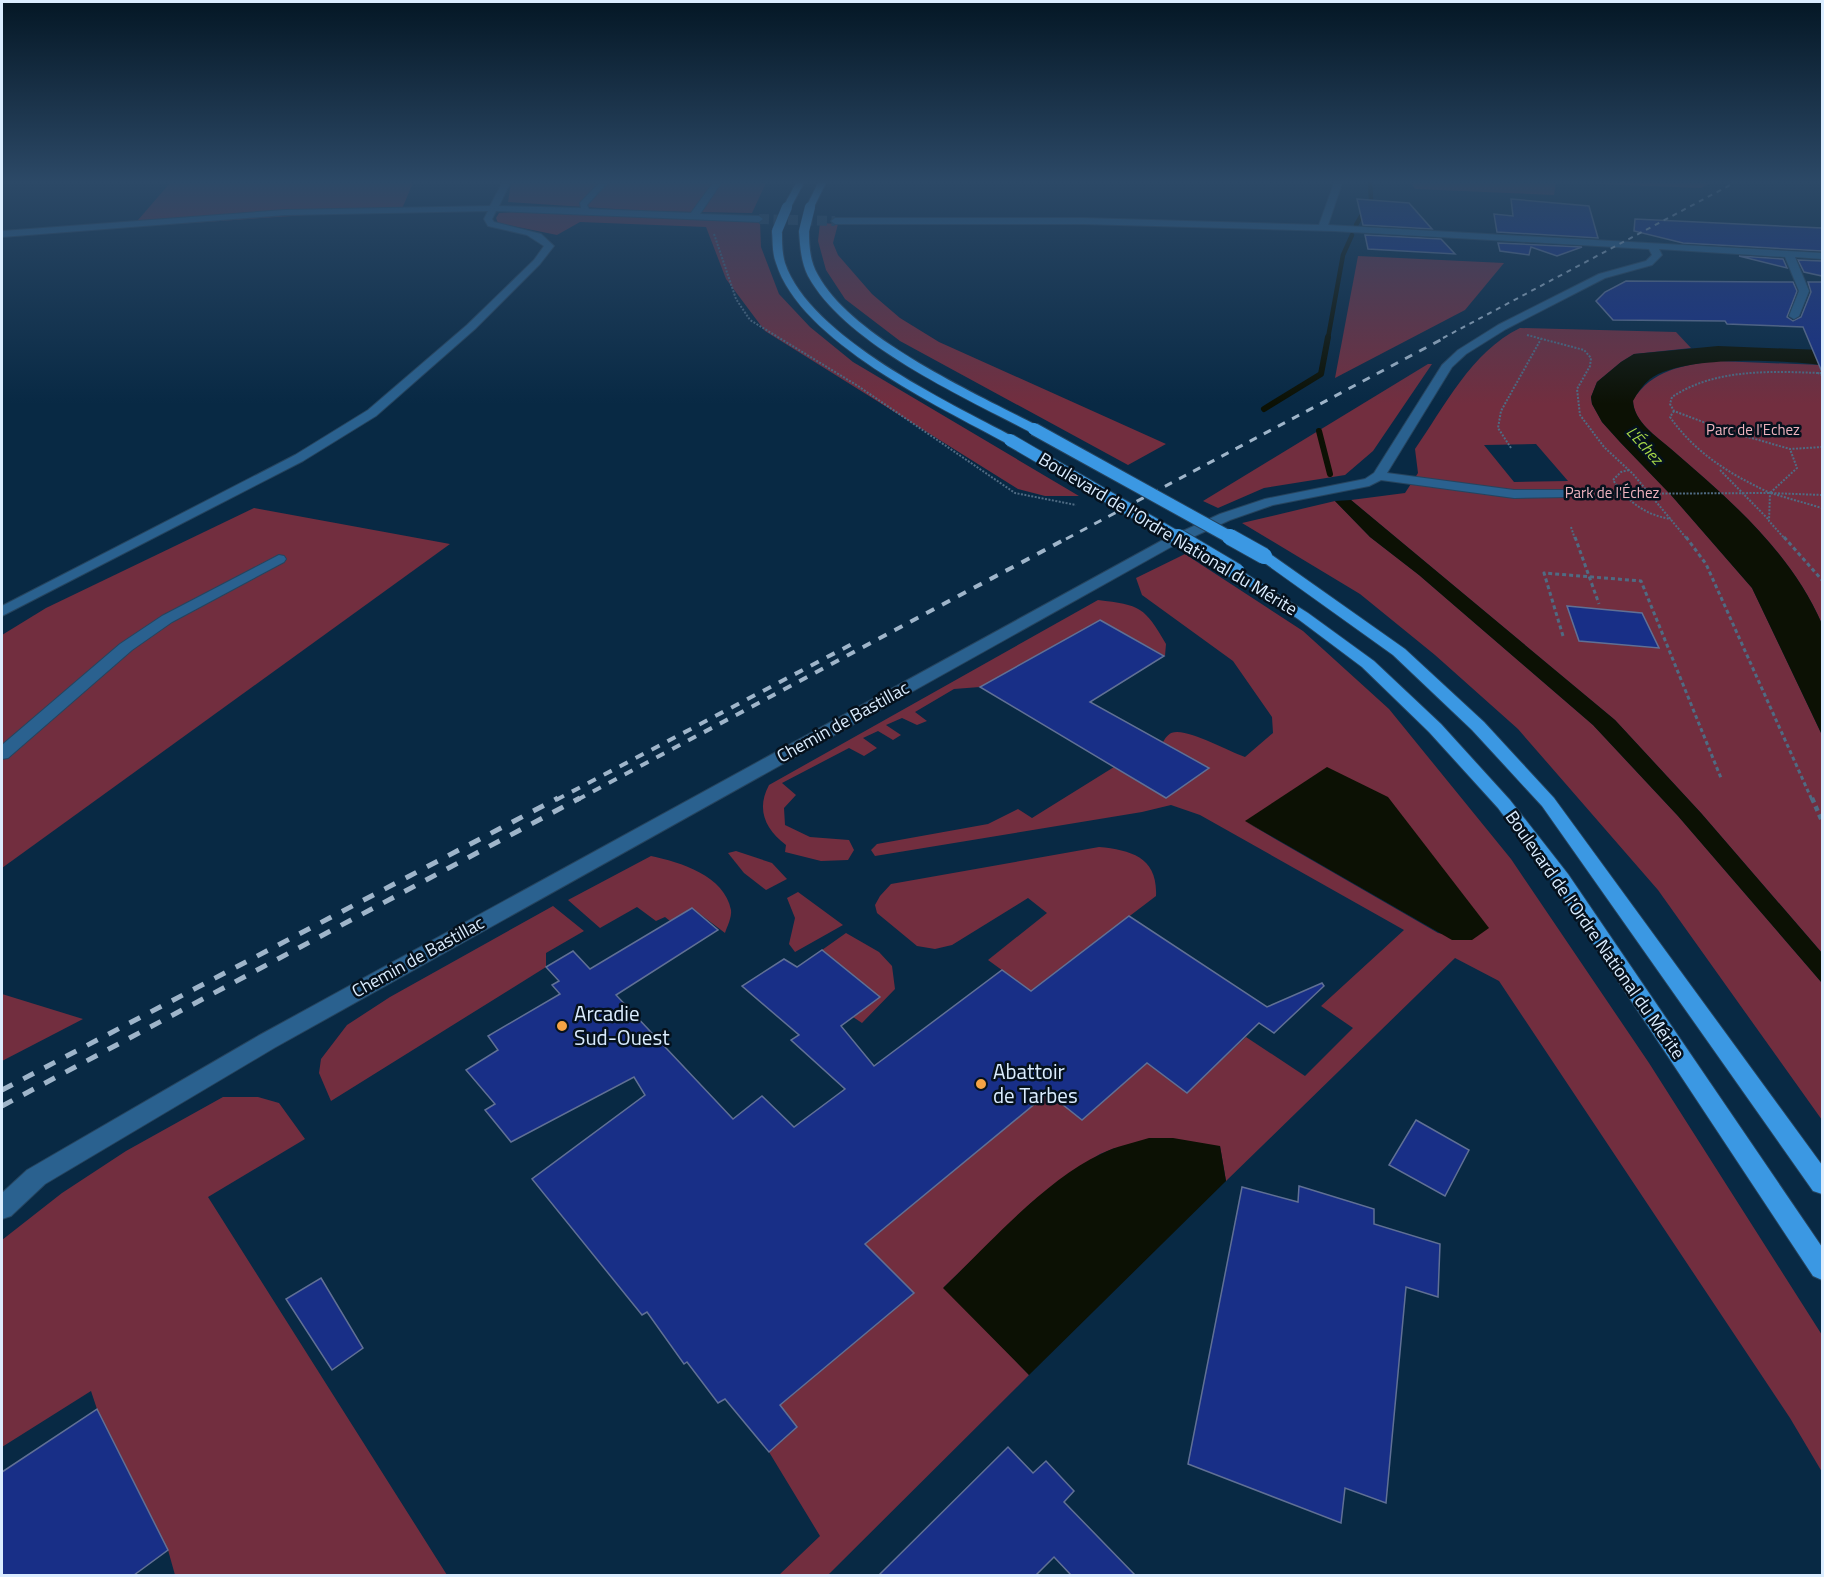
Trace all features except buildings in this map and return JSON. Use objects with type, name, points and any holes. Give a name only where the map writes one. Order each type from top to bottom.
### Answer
[{"type":"main road","name":"Boulevard de l'Ordre National du Mérite","points":[[780,257],[781,265],[813,314],[857,350],[897,376],[1237,572],[1303,616],[1368,664],[1436,728],[1504,804],[1561,879],[1822,1268]]},
{"type":"main road","name":"Boulevard de l'Ordre National du Mérite","points":[[806,257],[813,276],[826,295],[847,317],[875,338],[927,370],[1264,556],[1399,652],[1478,726],[1548,802],[1822,1184]]},
{"type":"street","points":[[2,612],[299,458],[372,413],[471,327],[541,257]]},
{"type":"street","points":[[1563,494],[1514,494],[1379,476],[1448,365],[1462,352],[1502,327],[1602,276],[1649,263],[1655,257]]},
{"type":"street","points":[[1790,257],[1804,291],[1794,316]]},
{"type":"street","name":"Chemin de Bastillac","points":[[2,1208],[36,1177],[266,1042],[1156,549],[1225,517],[1270,502],[1355,486],[1379,476]]},
{"type":"street","points":[[2,754],[126,647],[167,619],[279,559]]},
{"type":"path","points":[[1502,327],[1584,350],[1591,357],[1590,366],[1576,389],[1580,415],[1604,447],[1629,470],[1672,519],[1706,564],[1822,821]]},
{"type":"path","points":[[1511,448],[1498,428],[1501,411],[1541,339]]},
{"type":"path","points":[[1822,374],[1787,371],[1749,374],[1691,385],[1672,397],[1670,404],[1674,411],[1727,431],[1790,449],[1822,447]]},
{"type":"path","points":[[1674,411],[1670,417],[1680,433],[1717,467],[1822,580]]},
{"type":"path","points":[[1770,493],[1797,468],[1790,449]]},
{"type":"path","points":[[1717,467],[1770,493],[1822,508]]},
{"type":"path","points":[[1629,470],[1621,472],[1613,480],[1629,503],[1657,516],[1672,519]]},
{"type":"path","points":[[1769,521],[1772,508],[1770,493]]},
{"type":"path","points":[[1563,494],[1822,495]]},
{"type":"path","points":[[1571,526],[1599,604]]},
{"type":"path","points":[[1563,636],[1544,573],[1641,581],[1721,778]]},
{"type":"green space","points":[[717,257],[765,257],[779,294],[810,327],[853,362],[1079,496],[1045,496],[1018,489],[765,331],[726,279]]},
{"type":"green space","points":[[822,257],[839,257],[872,294],[900,318],[939,342],[1166,444],[1128,465],[900,341],[845,299],[826,270]]},
{"type":"green space","points":[[1358,257],[1504,263],[1465,310],[1335,378]]},
{"type":"green space","name":"Park de l'Échez","points":[[1520,328],[1676,332],[1691,348],[1634,354],[1597,382],[1591,397],[1592,404],[1602,422],[1671,495],[1752,588],[1822,735],[1822,953],[1701,813],[1615,720],[1351,500],[1405,493],[1418,473],[1415,449],[1460,381],[1487,351]],"holes":[[[1536,444],[1568,481],[1514,482],[1484,445]]]},
{"type":"green space","name":"Parc de l'Echez","points":[[1717,361],[1822,365],[1822,624],[1793,573],[1757,528],[1652,433],[1641,421],[1634,408],[1633,400],[1649,382],[1659,376],[1680,367]]},
{"type":"green space","points":[[1428,364],[1432,364],[1373,451],[1345,475],[1264,488],[1218,508],[1203,501]]},
{"type":"green space","points":[[1335,501],[1370,537],[1419,575],[1593,725],[1678,816],[1822,983],[1822,1120],[1658,890],[1518,729],[1435,655],[1360,594],[1242,523]]},
{"type":"green space","points":[[254,508],[450,544],[2,868],[2,635],[46,608]]},
{"type":"green space","points":[[1185,554],[1303,631],[1389,709],[1511,859],[1649,1063],[1822,1335],[1822,1472],[1790,1418],[1499,981],[1455,958],[1226,1181],[1220,1146],[1115,1148],[1100,1154],[1070,1173],[1031,1203],[944,1287],[1029,1375],[828,1575],[779,1575],[820,1536],[769,1452],[797,1427],[780,1405],[914,1293],[865,1244],[1048,1093],[1147,1063],[1187,1092],[1246,1037],[1305,1076],[1353,1028],[1321,1006],[1404,930],[1200,815],[1171,805],[1142,812],[875,856],[871,850],[877,844],[988,824],[1018,809],[1032,818],[1114,767],[1166,798],[1209,768],[1163,742],[1170,734],[1177,732],[1193,735],[1245,757],[1273,733],[1272,717],[1233,661],[1142,595],[1136,578]],"holes":[[[1246,822],[1472,940],[1438,933]]]},
{"type":"green space","points":[[1098,600],[1132,606],[1146,615],[1166,644],[1165,656],[1100,620],[980,687],[954,689],[915,712],[927,721],[917,725],[902,718],[886,725],[901,735],[893,740],[878,731],[863,738],[877,748],[864,756],[849,748],[782,783],[796,795],[784,808],[785,825],[810,837],[849,840],[854,850],[848,860],[821,861],[785,852],[786,845],[768,825],[763,810],[763,802],[769,785]]},
{"type":"green space","points":[[1099,847],[1122,851],[1141,858],[1153,873],[1156,896],[1031,991],[988,960],[1047,913],[1028,898],[952,945],[935,949],[917,946],[877,913],[875,905],[891,884]]},
{"type":"green space","points":[[736,851],[772,863],[787,879],[766,890],[744,873],[728,853]]},
{"type":"green space","points":[[651,856],[700,872],[720,888],[731,910],[725,933],[692,908],[670,921],[665,917],[656,921],[637,907],[600,928],[568,900]]},
{"type":"green space","points":[[798,892],[843,925],[795,952],[789,944],[795,918],[787,898]]},
{"type":"green space","points":[[553,906],[584,931],[546,953],[546,967],[331,1101],[319,1073],[321,1059],[347,1025],[390,997]]},
{"type":"green space","points":[[846,933],[879,952],[892,966],[895,989],[862,1023],[853,1017],[880,997],[822,950]]},
{"type":"green space","points":[[2,994],[83,1019],[2,1061]]},
{"type":"green space","points":[[223,1097],[258,1097],[279,1103],[305,1139],[208,1197],[447,1575],[175,1575],[168,1550],[97,1409],[91,1391],[2,1447],[2,1240],[62,1193],[126,1151]]},
{"type":"water","name":"L'Échez","points":[[1718,346],[1822,350],[1822,365],[1733,361],[1685,366],[1665,371],[1647,381],[1633,401],[1637,416],[1647,428],[1757,528],[1776,550],[1809,598],[1822,624],[1822,735],[1752,588],[1671,495],[1602,422],[1592,404],[1591,397],[1597,382],[1634,354]]},
{"type":"water","points":[[1351,500],[1615,720],[1701,813],[1822,953],[1822,983],[1678,816],[1593,725],[1419,575],[1370,537],[1335,501]]},
{"type":"water","points":[[1327,767],[1388,797],[1489,928],[1472,940],[1452,940],[1245,821]]},
{"type":"water","points":[[1149,1138],[1173,1138],[1220,1146],[1226,1181],[1029,1375],[943,1288],[1038,1196],[1059,1180],[1080,1165],[1107,1151]]},
{"type":"waterway","points":[[1328,338],[1343,257]]},
{"type":"waterway","points":[[1264,409],[1321,374],[1328,337]]},
{"type":"waterway","points":[[1319,431],[1330,474]]},
{"type":"railway","points":[[1443,338],[1596,257]]},
{"type":"railway","points":[[1066,539],[1446,337]]},
{"type":"railway","points":[[577,800],[1069,537]]},
{"type":"railway","points":[[556,800],[852,644]]},
{"type":"railway","points":[[2,1090],[558,798]]},
{"type":"railway","points":[[2,1106],[580,798]]},
{"type":"place","name":"Arcadie Sud-Ouest","points":[[562,1026]]},
{"type":"place","name":"Abattoir de Tarbes","points":[[981,1084]]}]
